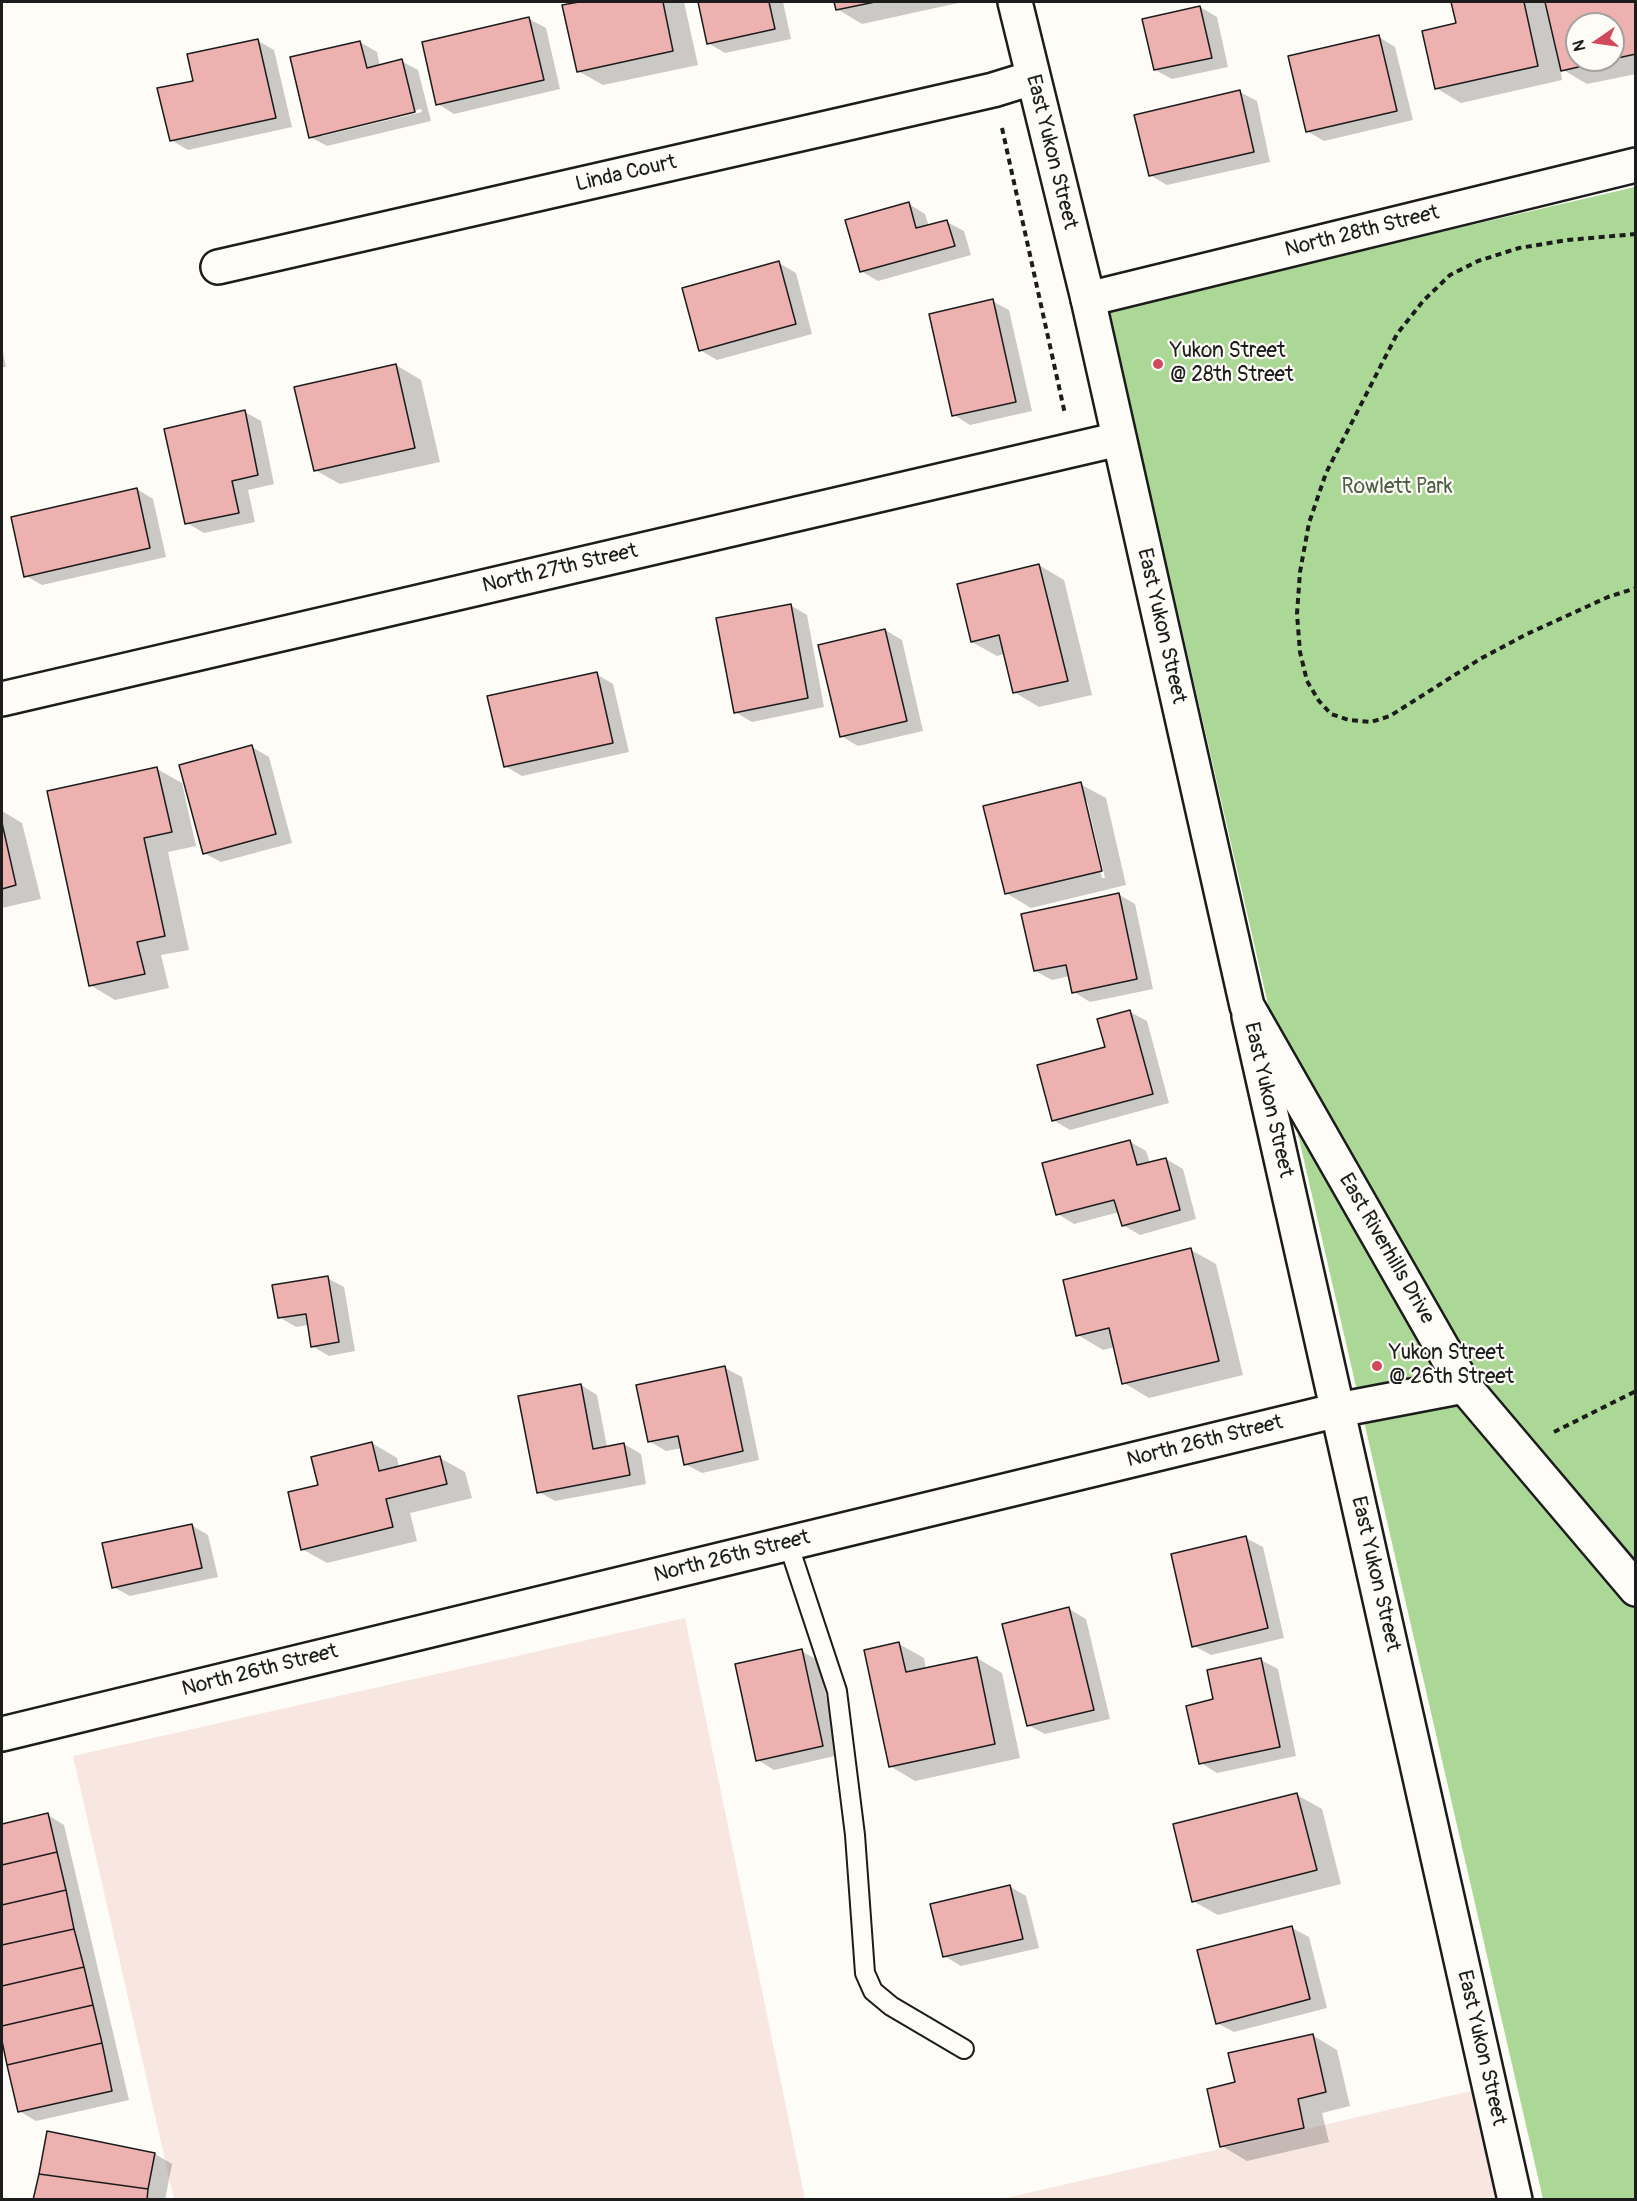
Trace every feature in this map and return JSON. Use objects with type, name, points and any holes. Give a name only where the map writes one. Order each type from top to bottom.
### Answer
[{"type":"street","name":"East Yukon Street","points":[[1015,2],[1088,298],[1515,2199]]},
{"type":"street","name":"Linda Court","points":[[218,267],[993,90],[1032,78]]},
{"type":"street","name":"North 28th Street","points":[[1088,298],[1635,165]]},
{"type":"street","name":"North 27th Street","points":[[2,699],[1119,439]]},
{"type":"street","name":"East Riverhills Drive","points":[[1247,1006],[1464,1386],[1635,1589]]},
{"type":"street","name":"North 26th Street","points":[[2,1734],[1338,1410],[1464,1386]]},
{"type":"lane","points":[[788,1543],[837,1691],[855,1835],[865,1973],[873,1991],[891,2006],[964,2049]]},
{"type":"path","points":[[993,90],[1073,450]]},
{"type":"path","points":[[1635,234],[1568,240],[1519,249],[1478,261],[1450,275],[1424,300],[1397,334],[1326,473],[1309,523],[1300,572],[1297,614],[1300,652],[1307,681],[1319,701],[1331,714],[1349,720],[1371,722],[1390,716],[1480,659],[1527,634],[1608,597],[1635,588]]},
{"type":"path","points":[[1545,1436],[1635,1391]]},
{"type":"shaded area","points":[[685,1618],[805,2199],[174,2199],[73,1756]]},
{"type":"shaded area","points":[[1471,2091],[1496,2199],[1002,2199]]},
{"type":"green space","name":"Rowlett Park","points":[[1635,187],[1635,2199],[1543,2199],[1108,309]]},
{"type":"building","points":[[579,2],[663,2],[673,51],[577,72],[562,5]]},
{"type":"building","points":[[698,2],[769,2],[775,29],[707,44]]},
{"type":"building","points":[[834,2],[875,2],[836,10]]},
{"type":"building","points":[[1451,2],[1524,2],[1538,66],[1435,89],[1422,31],[1456,23]]},
{"type":"building","points":[[1545,2],[1636,2],[1636,54],[1625,56],[1625,12],[1565,12],[1565,70],[1561,71]]},
{"type":"building","points":[[1200,6],[1212,58],[1154,70],[1142,19]]},
{"type":"building","points":[[529,17],[544,80],[436,105],[422,42]]},
{"type":"building","points":[[1379,35],[1397,111],[1306,132],[1288,56]]},
{"type":"building","points":[[258,39],[276,118],[170,141],[157,88],[193,81],[187,54]]},
{"type":"building","points":[[360,41],[367,68],[402,59],[415,112],[309,138],[290,57]]},
{"type":"building","points":[[1240,90],[1254,152],[1149,176],[1134,115]]},
{"type":"building","points":[[909,202],[916,228],[947,220],[955,246],[860,272],[845,220]]},
{"type":"building","points":[[779,261],[796,324],[699,351],[682,288]]},
{"type":"building","points":[[993,299],[1016,402],[952,416],[929,314]]},
{"type":"building","points":[[396,364],[415,448],[314,471],[294,387]]},
{"type":"building","points":[[245,410],[258,475],[232,481],[239,513],[185,524],[164,429]]},
{"type":"building","points":[[137,488],[150,548],[24,577],[11,517]]},
{"type":"building","points":[[1039,564],[1068,681],[1013,693],[999,635],[971,642],[957,584]]},
{"type":"building","points":[[791,604],[808,698],[734,713],[716,618]]},
{"type":"building","points":[[885,629],[907,721],[840,737],[818,645]]},
{"type":"building","points":[[597,672],[613,743],[504,767],[487,696]]},
{"type":"building","points":[[252,745],[276,834],[203,854],[179,765]]},
{"type":"building","points":[[157,767],[172,832],[144,838],[165,936],[137,942],[145,974],[89,986],[47,791]]},
{"type":"building","points":[[1081,782],[1102,871],[1005,894],[983,806]]},
{"type":"building","points":[[2,823],[16,885],[2,889]]},
{"type":"building","points":[[1119,893],[1137,979],[1072,993],[1066,965],[1034,971],[1021,914]]},
{"type":"building","points":[[1130,1010],[1153,1094],[1052,1121],[1037,1065],[1105,1047],[1097,1019]]},
{"type":"building","points":[[1130,1140],[1137,1165],[1166,1158],[1180,1210],[1122,1226],[1114,1200],[1056,1215],[1042,1163]]},
{"type":"building","points":[[1191,1248],[1219,1361],[1122,1384],[1109,1328],[1076,1336],[1063,1280]]},
{"type":"building","points":[[328,1276],[339,1342],[311,1347],[306,1314],[278,1318],[272,1285]]},
{"type":"building","points":[[725,1366],[743,1451],[684,1465],[678,1436],[648,1442],[636,1385]]},
{"type":"building","points":[[581,1384],[593,1449],[624,1443],[630,1475],[537,1493],[518,1396]]},
{"type":"building","points":[[372,1442],[379,1471],[440,1456],[447,1484],[386,1499],[393,1527],[301,1550],[288,1492],[318,1485],[311,1457]]},
{"type":"building","points":[[192,1524],[202,1568],[112,1588],[102,1543]]},
{"type":"building","points":[[1246,1536],[1268,1628],[1192,1647],[1171,1554]]},
{"type":"building","points":[[1069,1607],[1094,1710],[1027,1726],[1002,1624]]},
{"type":"building","points":[[899,1642],[906,1672],[977,1657],[995,1744],[889,1767],[864,1650]]},
{"type":"building","points":[[802,1649],[823,1746],[756,1761],[735,1664]]},
{"type":"building","points":[[1261,1658],[1280,1747],[1199,1764],[1186,1706],[1213,1699],[1207,1670]]},
{"type":"building","points":[[1297,1793],[1317,1870],[1192,1902],[1173,1824]]},
{"type":"building","points":[[48,1813],[57,1852],[2,1865],[2,1824]]},
{"type":"building","points":[[57,1852],[66,1890],[2,1905],[2,1865]]},
{"type":"building","points":[[1010,1885],[1023,1939],[943,1957],[930,1904]]},
{"type":"building","points":[[66,1890],[74,1929],[2,1945],[2,1905]]},
{"type":"building","points":[[1292,1926],[1310,1999],[1216,2024],[1197,1950]]},
{"type":"building","points":[[74,1929],[84,1967],[2,1986],[2,1945]]},
{"type":"building","points":[[84,1967],[93,2005],[2,2026],[2,1986]]},
{"type":"building","points":[[93,2005],[102,2043],[7,2065],[2,2041],[2,2026]]},
{"type":"building","points":[[1313,2034],[1326,2092],[1298,2099],[1304,2128],[1220,2147],[1207,2089],[1235,2082],[1228,2053]]},
{"type":"building","points":[[102,2043],[112,2091],[18,2112],[7,2065]]},
{"type":"building","points":[[47,2131],[155,2153],[148,2189],[39,2174]]},
{"type":"building","points":[[39,2174],[148,2189],[147,2200],[33,2200]]},
{"type":"place","name":"Yukon Street @ 28th Street","points":[[1158,364]]},
{"type":"place","name":"Yukon Street @ 26th Street","points":[[1377,1366]]}]
